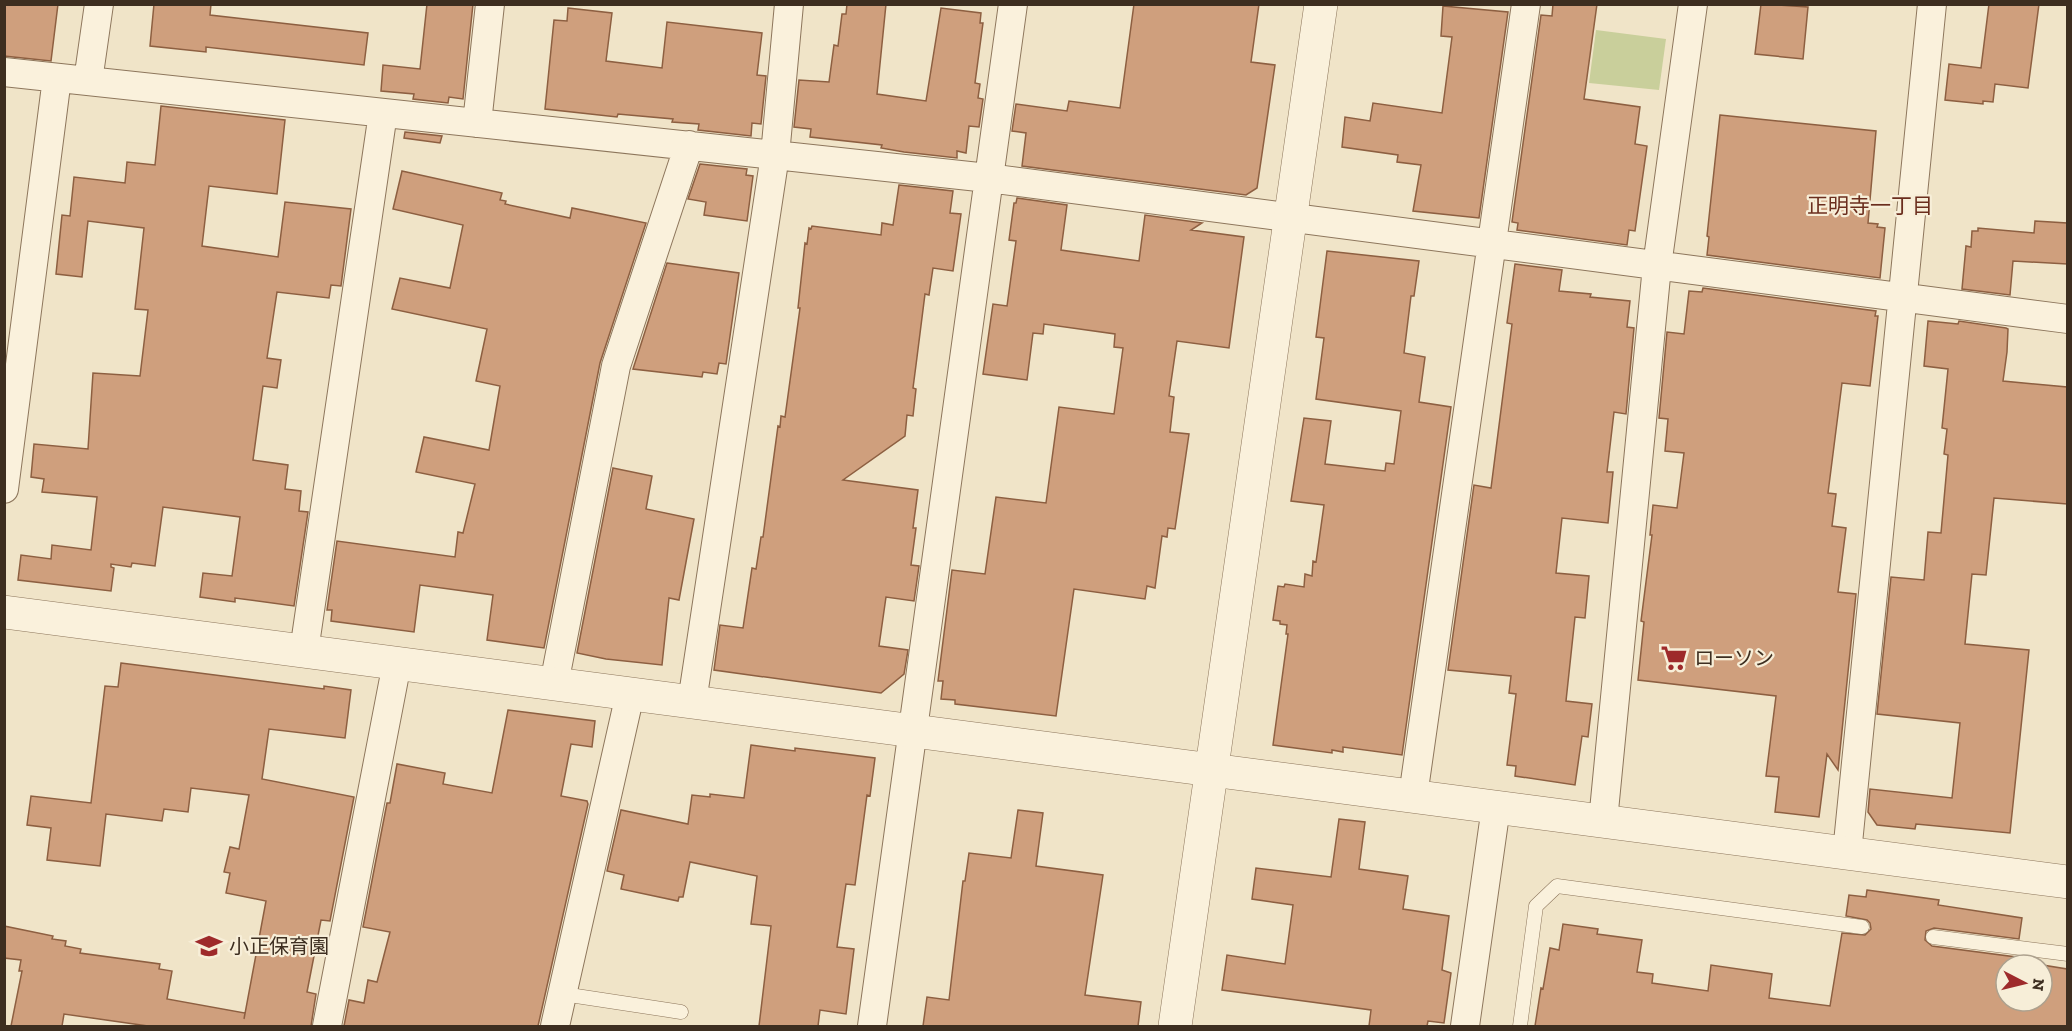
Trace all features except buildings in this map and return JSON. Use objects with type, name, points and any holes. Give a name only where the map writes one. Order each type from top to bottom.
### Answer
[{"type":"street","points":[[88,81],[99,4]]},
{"type":"street","points":[[477,123],[490,4]]},
{"type":"street","points":[[692,702],[776,155],[789,4]]},
{"type":"street","points":[[872,1026],[915,731],[1013,4]]},
{"type":"street","points":[[1174,1026],[1321,4]]},
{"type":"street","points":[[1413,796],[1526,4]]},
{"type":"street","points":[[1603,821],[1657,266],[1693,4]]},
{"type":"street","points":[[1847,853],[1932,4]]},
{"type":"street","points":[[4,72],[988,178],[2067,319]]},
{"type":"street","points":[[4,489],[57,78]]},
{"type":"street","points":[[304,651],[382,113]]},
{"type":"street","points":[[554,684],[616,366],[689,146]]},
{"type":"street","points":[[4,612],[2067,882]]},
{"type":"street","points":[[327,1026],[397,663]]},
{"type":"street","points":[[555,1026],[630,694]]},
{"type":"street","points":[[1465,1026],[1496,807]]},
{"type":"lane","points":[[1520,1026],[1536,906],[1557,885],[1862,927]]},
{"type":"lane","points":[[1934,937],[2067,954]]},
{"type":"lane","points":[[562,994],[681,1012]]},
{"type":"green space","points":[[1596,30],[1666,39],[1659,90],[1589,83]]},
{"type":"place","name":"ローソン","points":[[1674,658]]},
{"type":"place","name":"小正保育園","points":[[209,946]]},
{"type":"district","name":"正明寺一丁目","points":[[1870,205]]}]
